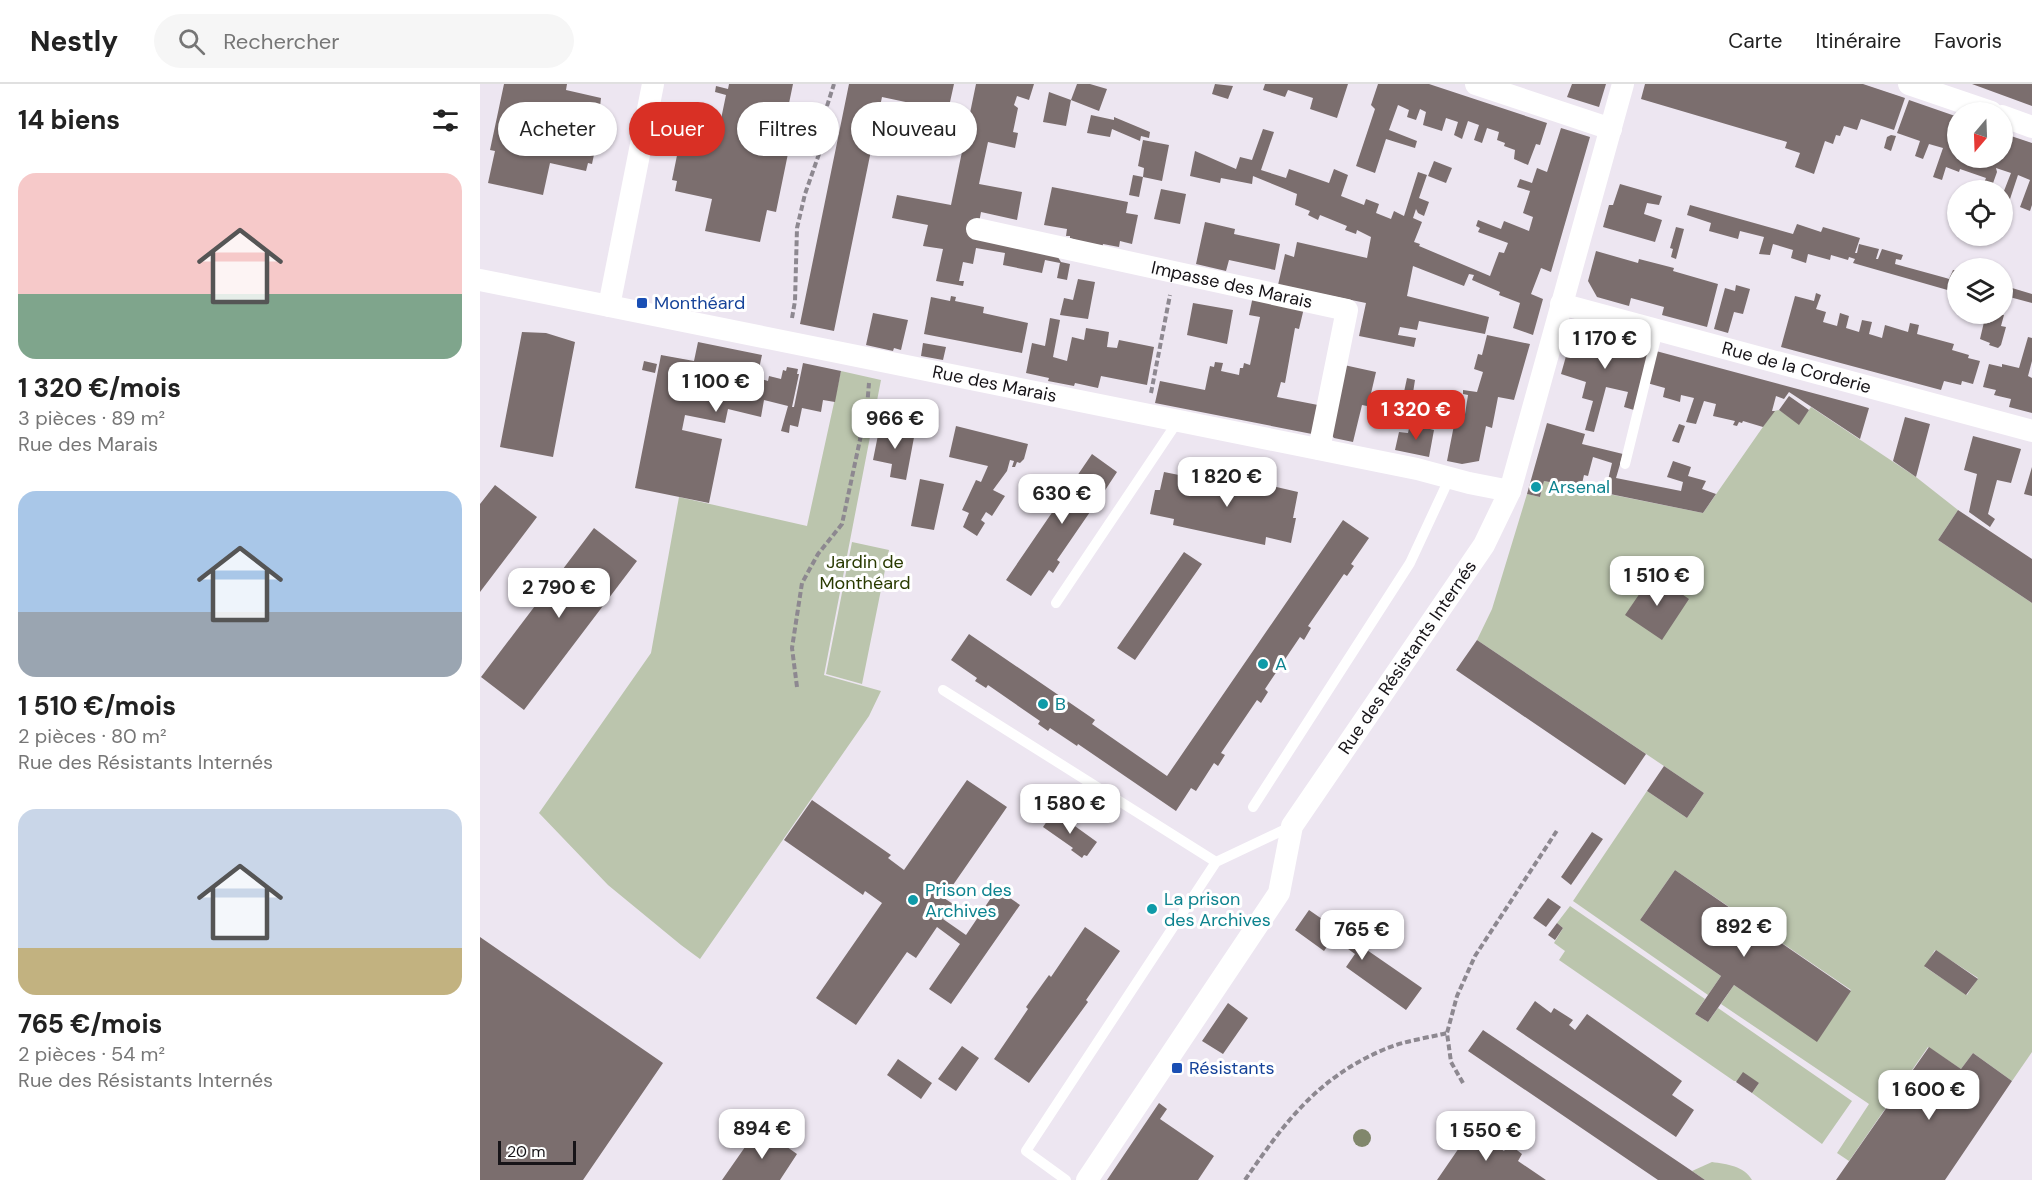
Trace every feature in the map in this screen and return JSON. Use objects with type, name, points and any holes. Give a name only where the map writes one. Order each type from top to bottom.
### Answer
[{"type":"street","points":[[609,306],[653,84]]},
{"type":"street","points":[[1476,84],[1611,129]]},
{"type":"street","name":"Rue des Résistants Internés","points":[[1087,1180],[1279,893],[1292,826],[1484,545],[1510,491],[1623,84]]},
{"type":"street","points":[[1909,84],[1962,102]]},
{"type":"street","points":[[2013,120],[2032,127]]},
{"type":"street","name":"Impasse des Marais","points":[[977,229],[1347,309],[1319,449]]},
{"type":"street","name":"Rue des Marais","points":[[480,280],[1319,449],[1510,491]]},
{"type":"street","name":"Rue de la Corderie","points":[[1561,304],[2032,431]]},
{"type":"lane","points":[[1625,464],[1658,330]]},
{"type":"lane","points":[[1056,603],[1178,421]]},
{"type":"lane","points":[[1253,807],[1410,563],[1450,477]]},
{"type":"lane","points":[[944,690],[1216,862]]},
{"type":"lane","points":[[1066,1180],[1026,1151],[1216,862],[1292,826]]},
{"type":"path","points":[[788,343],[795,301],[797,228],[805,194],[819,154],[826,106],[834,84]]},
{"type":"path","points":[[1146,414],[1175,272]]},
{"type":"path","points":[[797,687],[792,648],[802,583],[818,554],[842,524],[867,407],[868,392]]},
{"type":"path","points":[[1463,1083],[1451,1062],[1447,1033],[1457,996],[1475,956],[1558,829]]},
{"type":"path","points":[[1245,1180],[1282,1127],[1316,1091],[1348,1067],[1386,1048],[1447,1033]]},
{"type":"green space","points":[[841,371],[881,380],[824,675],[881,691],[869,716],[700,959],[608,885],[539,813],[651,653],[679,497],[807,526]]},
{"type":"green space","points":[[1811,407],[1916,477],[1958,510],[1938,540],[2032,603],[2032,1052],[2012,1081],[1973,1053],[1961,1069],[1928,1047],[1849,1161],[1837,1153],[1869,1104],[1721,1004],[1734,985],[1817,1041],[1851,990],[1675,870],[1640,920],[1721,976],[1708,995],[1573,901],[1647,791],[1687,818],[1704,793],[1477,640],[1492,609],[1527,494],[1540,497],[1544,481],[1703,513],[1774,411],[1779,410],[1799,424]],"holes":[[[1935,950],[1978,978],[1967,995],[1925,967]]]},
{"type":"green space","name":"Jardin de Monthéard","points":[[852,542],[889,550],[862,684],[826,674]]},
{"type":"green space","points":[[1570,906],[1705,999],[1695,1014],[1708,1022],[1718,1008],[1852,1101],[1822,1144],[1752,1093],[1759,1083],[1734,1081],[1559,960],[1565,951],[1554,943],[1563,928],[1557,923]]},
{"type":"green space","points":[[1712,1162],[1740,1169],[1752,1180],[1705,1180],[1692,1171]]},
{"type":"building","points":[[504,84],[567,84],[566,90],[601,98],[601,102],[500,102]]},
{"type":"building","points":[[729,84],[793,84],[789,102],[737,102],[737,156],[788,156],[776,212],[767,210],[760,242],[705,231],[712,199],[675,191],[677,181],[672,180],[677,156],[725,156],[726,95],[715,92],[716,86],[728,89]]},
{"type":"building","points":[[849,84],[954,84],[950,102],[906,102],[882,97],[881,102],[851,102],[851,156],[870,156],[834,331],[800,324],[834,156],[839,156],[839,133]]},
{"type":"building","points":[[976,84],[1034,84],[1029,100],[1017,96],[1014,105],[1018,108],[1013,132],[1018,133],[1015,148],[988,142],[979,184],[1022,192],[1017,220],[981,212],[979,223],[1054,251],[1061,262],[1070,264],[1067,280],[1057,278],[1060,263],[1045,260],[1042,273],[1003,265],[1005,253],[976,248],[973,264],[963,262],[959,281],[964,281],[963,286],[936,281],[943,249],[923,246],[928,225],[892,218],[897,195],[951,205],[961,156],[977,156],[977,102],[972,102]]},
{"type":"building","points":[[1077,84],[1090,84],[1107,89],[1099,111],[1071,100]]},
{"type":"building","points":[[1215,84],[1233,86],[1228,99],[1212,94]]},
{"type":"building","points":[[1265,84],[1348,84],[1337,118],[1310,109],[1313,98],[1288,90],[1285,97],[1263,90]]},
{"type":"building","points":[[1378,84],[1429,84],[1547,123],[1540,145],[1536,144],[1528,165],[1514,159],[1515,150],[1504,146],[1505,143],[1497,140],[1499,132],[1487,128],[1482,143],[1474,140],[1479,125],[1468,121],[1462,139],[1454,135],[1458,122],[1446,118],[1442,131],[1423,125],[1426,112],[1420,109],[1416,120],[1407,117],[1409,110],[1398,105],[1389,130],[1417,141],[1415,148],[1386,139],[1375,173],[1356,166],[1375,109],[1371,105]]},
{"type":"building","points":[[1572,84],[1606,84],[1599,107],[1567,97]]},
{"type":"building","points":[[1645,84],[1863,84],[1905,98],[1894,130],[1861,119],[1857,130],[1844,126],[1840,136],[1836,135],[1833,144],[1825,141],[1814,174],[1795,167],[1800,153],[1785,148],[1787,142],[1641,99]]},
{"type":"building","points":[[1972,84],[2032,84],[2032,106]]},
{"type":"building","points":[[1049,92],[1071,100],[1066,126],[1043,122]]},
{"type":"building","points":[[1909,100],[1947,113],[1947,167],[1942,180],[1933,177],[1943,148],[1929,144],[1923,159],[1915,156],[1920,141],[1897,133]]},
{"type":"building","points":[[498,112],[498,156],[594,156],[592,164],[588,163],[586,171],[550,163],[543,195],[488,183],[495,151],[490,150]]},
{"type":"building","points":[[1091,115],[1114,120],[1114,117],[1150,132],[1149,138],[1141,136],[1140,141],[1112,129],[1110,137],[1087,133]]},
{"type":"building","points":[[1561,128],[1590,137],[1551,272],[1541,268],[1531,294],[1543,299],[1533,335],[1513,328],[1520,303],[1499,295],[1500,292],[1472,280],[1474,275],[1469,274],[1464,286],[1413,266],[1407,296],[1489,317],[1485,334],[1419,321],[1417,330],[1400,327],[1398,335],[1416,338],[1414,347],[1359,336],[1366,303],[1278,285],[1285,254],[1294,257],[1297,242],[1367,258],[1371,237],[1357,230],[1356,234],[1345,230],[1347,226],[1320,215],[1318,220],[1308,215],[1310,211],[1295,205],[1297,194],[1253,176],[1252,184],[1221,178],[1220,183],[1190,176],[1195,151],[1236,169],[1240,157],[1252,160],[1263,129],[1274,132],[1261,170],[1286,178],[1289,169],[1329,183],[1334,169],[1348,175],[1341,196],[1364,205],[1366,199],[1379,204],[1376,213],[1391,219],[1394,211],[1404,216],[1418,172],[1427,175],[1419,198],[1429,202],[1424,216],[1416,209],[1413,218],[1422,222],[1414,242],[1490,276],[1499,252],[1504,253],[1508,243],[1478,232],[1480,228],[1476,226],[1478,220],[1501,229],[1504,221],[1529,231],[1533,217],[1523,213],[1530,191],[1517,187],[1520,179],[1532,183],[1537,168],[1547,172]]},
{"type":"building","points":[[1896,136],[1891,151],[1884,148],[1887,137]]},
{"type":"building","points":[[2013,137],[2032,143],[2032,205],[2030,211],[2020,207],[2030,180],[2018,175],[2013,190],[2013,180],[2008,180],[2011,173],[1996,168],[2013,168]]},
{"type":"building","points":[[1143,140],[1169,145],[1162,181],[1143,177],[1144,168],[1138,166]]},
{"type":"building","points":[[1434,161],[1452,168],[1446,183],[1428,176]]},
{"type":"building","points":[[1949,168],[1996,168],[1997,172],[1994,180],[1985,180],[1986,178],[1960,169],[1959,172]]},
{"type":"building","points":[[1133,175],[1143,177],[1139,197],[1129,195]]},
{"type":"building","points":[[1620,184],[1662,196],[1659,205],[1647,203],[1644,214],[1662,220],[1655,242],[1603,227],[1609,205],[1613,205]]},
{"type":"building","points":[[1052,187],[1128,202],[1126,213],[1138,215],[1132,244],[1120,241],[1119,247],[1103,244],[1102,249],[1066,236],[1067,229],[1044,225]]},
{"type":"building","points":[[1161,189],[1186,194],[1180,224],[1154,219]]},
{"type":"building","points":[[1690,205],[1793,234],[1797,224],[1821,232],[1823,227],[1860,238],[1855,253],[1857,253],[1859,244],[1879,249],[1876,259],[1882,249],[1903,255],[1901,260],[1896,259],[1895,264],[1947,278],[1947,290],[1853,263],[1855,259],[1849,257],[1848,260],[1831,255],[1830,260],[1808,254],[1806,263],[1791,258],[1793,250],[1773,244],[1770,255],[1759,254],[1764,237],[1740,231],[1738,239],[1709,231],[1711,223],[1687,215]]},
{"type":"building","points":[[1205,222],[1235,229],[1234,234],[1280,244],[1275,270],[1229,260],[1226,271],[1196,264]]},
{"type":"building","points":[[1676,227],[1684,229],[1676,259],[1671,257],[1673,249],[1670,248]]},
{"type":"building","points":[[1596,251],[1638,263],[1639,259],[1674,268],[1673,271],[1718,284],[1707,327],[1662,315],[1664,307],[1631,298],[1629,306],[1597,297],[1588,281]]},
{"type":"building","points":[[1078,279],[1095,282],[1088,319],[1060,315],[1064,298],[1073,300]]},
{"type":"building","points":[[1736,285],[1750,289],[1743,314],[1734,312],[1728,333],[1714,329],[1725,288],[1735,291]]},
{"type":"building","points":[[2013,288],[2032,294],[2032,303],[2013,298]]},
{"type":"building","points":[[1816,293],[1821,295],[1816,309],[1826,312],[1823,322],[1837,326],[1840,313],[1849,316],[1846,328],[1859,332],[1862,320],[1872,322],[1869,334],[1882,338],[1885,325],[1908,332],[1910,323],[1919,325],[1917,334],[1954,344],[1952,350],[1980,361],[1973,384],[1962,381],[1961,385],[1944,381],[1941,390],[1781,347],[1795,296],[1814,301]]},
{"type":"building","points":[[951,296],[956,297],[955,301],[984,307],[983,313],[1028,323],[1022,353],[924,334],[931,297],[950,301]]},
{"type":"building","points":[[1253,296],[1304,308],[1299,329],[1295,328],[1285,383],[1281,382],[1277,397],[1318,405],[1312,434],[1155,403],[1160,381],[1205,390],[1210,366],[1214,367],[1215,362],[1223,363],[1221,371],[1239,375],[1244,363],[1250,365],[1260,317],[1249,315]]},
{"type":"building","points":[[1193,303],[1233,310],[1227,344],[1187,335]]},
{"type":"building","points":[[873,313],[908,320],[901,350],[894,348],[893,351],[866,345]]},
{"type":"building","points":[[1050,318],[1060,320],[1053,357],[1067,361],[1072,337],[1084,340],[1086,328],[1109,332],[1107,347],[1117,348],[1119,340],[1154,347],[1147,385],[1101,376],[1098,388],[1075,383],[1074,386],[1048,381],[1049,378],[1026,373],[1032,343],[1045,346]]},
{"type":"building","points":[[1984,324],[2002,324],[2001,326],[2006,327],[1998,348],[1980,339]]},
{"type":"building","points":[[522,332],[546,333],[575,342],[553,457],[500,447]]},
{"type":"building","points":[[1586,333],[1650,350],[1634,410],[1624,407],[1628,392],[1606,387],[1594,432],[1585,430],[1593,401],[1582,398],[1586,382],[1561,374],[1570,342]]},
{"type":"building","points":[[1487,335],[1530,344],[1514,400],[1498,397],[1492,428],[1486,426],[1479,461],[1462,464],[1447,461],[1455,420],[1440,421],[1439,426],[1405,418],[1407,410],[1409,411],[1412,397],[1430,400],[1427,414],[1443,417],[1448,410],[1465,414],[1468,395],[1463,394],[1463,390],[1477,392],[1483,372],[1474,369],[1478,354],[1482,355]]},
{"type":"building","points":[[2028,337],[2032,338],[2032,361],[2028,376],[2032,378],[2032,413],[2009,407],[2011,399],[1994,395],[1996,390],[1983,387],[1989,364],[2019,368]]},
{"type":"building","points":[[698,342],[762,355],[757,378],[768,381],[769,376],[781,379],[783,370],[786,371],[787,367],[798,369],[792,407],[794,407],[803,363],[841,371],[835,402],[823,400],[821,412],[802,408],[798,427],[790,425],[789,433],[781,431],[788,406],[764,400],[761,417],[728,409],[725,423],[685,415],[682,430],[722,439],[709,503],[635,488],[661,355],[694,361]]},
{"type":"building","points":[[923,343],[946,347],[943,360],[921,356]]},
{"type":"building","points":[[1656,351],[1869,408],[1860,439],[1789,392],[1784,399],[1776,396],[1772,411],[1775,411],[1763,427],[1743,421],[1737,426],[1733,425],[1735,421],[1713,416],[1716,404],[1704,401],[1696,424],[1686,422],[1694,398],[1681,395],[1680,402],[1663,397],[1665,388],[1647,383]]},
{"type":"building","points":[[644,361],[657,364],[655,373],[642,370]]},
{"type":"building","points":[[1344,365],[1376,372],[1369,402],[1367,406],[1362,405],[1353,442],[1334,438],[1329,432]]},
{"type":"building","points":[[1407,378],[1415,380],[1413,393],[1404,392]]},
{"type":"building","points":[[1789,396],[1809,410],[1799,425],[1779,410]]},
{"type":"building","points":[[1376,398],[1380,398],[1379,404],[1403,409],[1400,422],[1369,415],[1371,403],[1375,403]]},
{"type":"building","points":[[1905,417],[1930,424],[1916,477],[1893,461]]},
{"type":"building","points":[[1547,423],[1585,434],[1582,444],[1623,454],[1616,478],[1681,491],[1683,482],[1667,477],[1673,461],[1691,467],[1688,476],[1706,481],[1702,489],[1716,494],[1703,513],[1605,493],[1612,463],[1593,457],[1588,476],[1584,475],[1581,488],[1544,481],[1540,497],[1527,494]]},
{"type":"building","points":[[1410,424],[1434,430],[1429,457],[1395,450],[1399,432],[1408,433]]},
{"type":"building","points":[[1679,424],[1685,426],[1679,443],[1672,441]]},
{"type":"building","points":[[880,425],[915,432],[906,480],[890,477],[892,464],[873,460]]},
{"type":"building","points":[[956,426],[1028,444],[1024,459],[1020,463],[1017,462],[1015,467],[1012,467],[1014,461],[1010,460],[1007,471],[993,490],[1005,496],[992,516],[986,512],[981,520],[985,523],[977,536],[963,527],[969,513],[962,510],[976,480],[981,482],[988,466],[949,457]]},
{"type":"building","points":[[1973,436],[2021,449],[2011,483],[1997,480],[1988,514],[1995,519],[1990,527],[1969,512],[1977,474],[1964,470]]},
{"type":"building","points":[[1092,454],[1117,472],[1100,498],[1103,500],[1095,512],[1092,509],[1057,560],[1060,562],[1053,573],[1049,570],[1031,596],[1006,580]]},
{"type":"building","points":[[2032,467],[2032,496],[2024,494]]},
{"type":"building","points":[[1196,470],[1209,473],[1207,481],[1227,485],[1230,470],[1243,473],[1240,488],[1262,492],[1263,484],[1298,492],[1291,543],[1266,537],[1265,545],[1173,525],[1174,519],[1150,514],[1155,490],[1160,490],[1164,472],[1194,478]]},
{"type":"building","points":[[920,479],[944,484],[934,530],[911,526]]},
{"type":"building","points":[[495,485],[537,517],[480,592],[480,504]]},
{"type":"building","points":[[1958,510],[2032,559],[2032,603],[1938,540]]},
{"type":"building","name":"A","points":[[1343,520],[1369,538],[1351,564],[1354,566],[1347,576],[1344,574],[1308,626],[1311,628],[1304,640],[1300,637],[1265,689],[1268,692],[1261,703],[1257,700],[1221,753],[1225,755],[1218,766],[1214,763],[1196,791],[1191,788],[1176,811],[1078,744],[1077,746],[1050,728],[1048,731],[1038,724],[1040,721],[988,685],[986,688],[975,681],[977,678],[951,660],[969,634],[1095,720],[1092,724],[1167,776]]},
{"type":"building","points":[[594,528],[637,561],[524,710],[481,677]]},
{"type":"building","points":[[1184,552],[1202,564],[1135,660],[1117,648]]},
{"type":"building","points":[[1653,574],[1689,599],[1662,640],[1625,615]]},
{"type":"building","points":[[1477,640],[1646,754],[1625,785],[1456,670]]},
{"type":"building","points":[[1664,766],[1704,793],[1687,818],[1647,791]]},
{"type":"building","name":"Prison des Archives","points":[[967,780],[1007,807],[944,898],[953,904],[943,919],[966,935],[997,889],[1020,905],[951,1004],[929,989],[960,944],[937,927],[916,958],[907,952],[856,1025],[816,998],[882,903],[865,891],[863,895],[784,840],[812,800],[891,855],[888,858],[904,870]]},
{"type":"building","points":[[1054,811],[1097,842],[1087,856],[1084,855],[1082,858],[1071,850],[1073,848],[1043,827]]},
{"type":"building","points":[[1592,832],[1603,839],[1571,885],[1561,877]]},
{"type":"building","points":[[1675,870],[1851,991],[1817,1042],[1734,985],[1708,1022],[1695,1014],[1721,976],[1640,920]]},
{"type":"building","points":[[1548,898],[1561,907],[1546,927],[1533,918]]},
{"type":"building","points":[[1309,910],[1422,988],[1406,1010],[1346,967],[1355,954],[1333,938],[1324,951],[1295,930]]},
{"type":"building","points":[[1557,923],[1563,928],[1555,940],[1548,935]]},
{"type":"building","points":[[1085,927],[1120,951],[1086,1000],[1088,1002],[1029,1083],[994,1059],[1028,1009],[1026,1007],[1049,975],[1051,977]]},
{"type":"building","points":[[480,937],[663,1063],[583,1180],[480,1180]]},
{"type":"building","points":[[1936,950],[1978,979],[1966,995],[1924,966]]},
{"type":"building","points":[[1535,1001],[1551,1013],[1554,1008],[1573,1020],[1569,1025],[1575,1030],[1587,1014],[1682,1081],[1672,1095],[1694,1110],[1676,1137],[1516,1029]]},
{"type":"building","points":[[1228,1003],[1248,1018],[1223,1054],[1202,1041]]},
{"type":"building","points":[[1483,1030],[1705,1180],[1658,1180],[1468,1051]]},
{"type":"building","points":[[962,1046],[979,1058],[956,1091],[938,1079]]},
{"type":"building","points":[[1929,1047],[1961,1069],[1973,1053],[2012,1081],[1945,1180],[1836,1180]]},
{"type":"building","points":[[898,1059],[932,1083],[921,1099],[887,1075]]},
{"type":"building","points":[[1743,1072],[1759,1083],[1752,1093],[1736,1082]]},
{"type":"building","points":[[1159,1103],[1167,1109],[1160,1119],[1214,1156],[1198,1180],[1107,1180]]},
{"type":"building","points":[[759,1127],[797,1154],[780,1180],[722,1180]]},
{"type":"building","points":[[1472,1129],[1504,1151],[1509,1144],[1522,1154],[1518,1161],[1546,1180],[1437,1180]]},
{"type":"place","name":"Monthéard","points":[[642,303]]},
{"type":"place","name":"Arsenal","points":[[1536,487]]},
{"type":"place","name":"A","points":[[1263,664]]},
{"type":"place","name":"B","points":[[1043,704]]},
{"type":"place","name":"Prison des Archives","points":[[913,900]]},
{"type":"place","name":"La prison des Archives","points":[[1152,909]]},
{"type":"place","name":"Résistants","points":[[1177,1068]]}]
